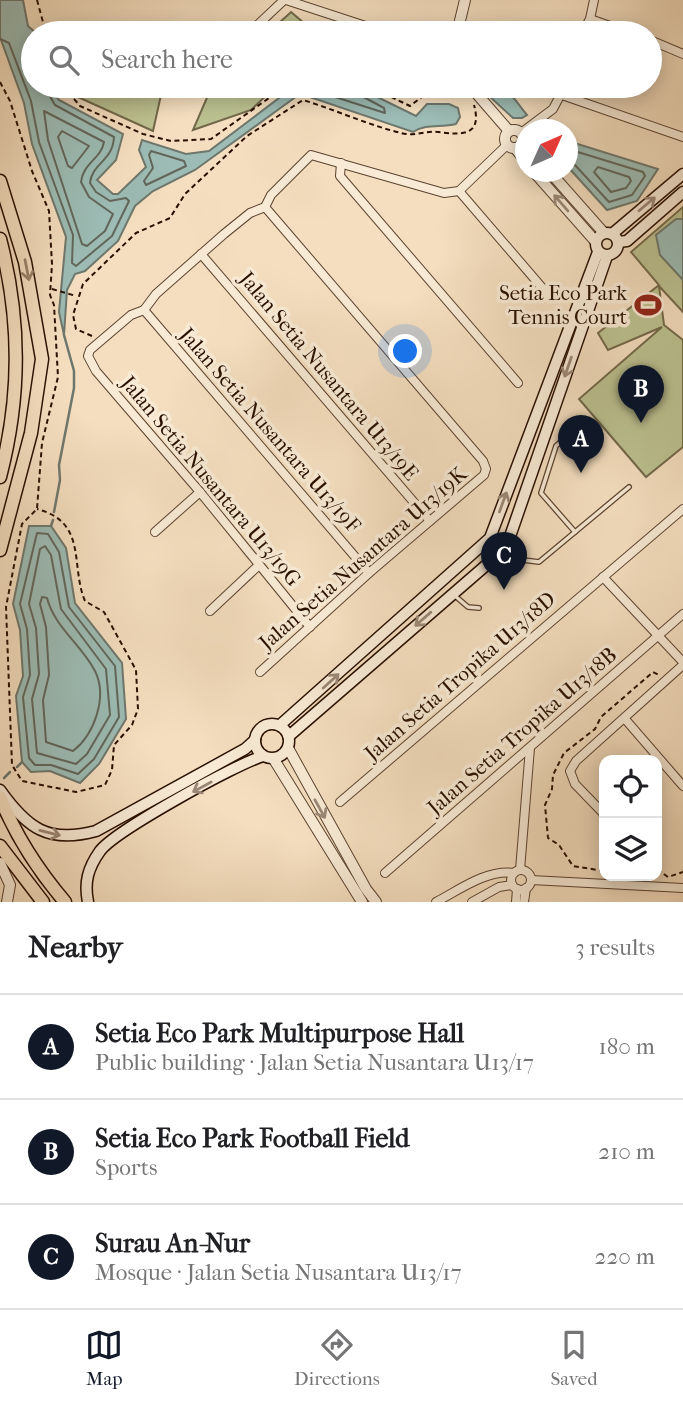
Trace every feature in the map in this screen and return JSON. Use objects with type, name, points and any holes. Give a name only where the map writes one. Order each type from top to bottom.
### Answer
[{"type":"highway","points":[[0,181],[25,262],[42,359],[31,433],[0,550]]},
{"type":"highway","points":[[0,239],[17,327],[17,389],[11,434],[0,477]]},
{"type":"highway","points":[[0,248],[7,267]]},
{"type":"highway","points":[[0,797],[12,827],[30,859],[65,902]]},
{"type":"highway","points":[[0,846],[43,902]]},
{"type":"main road","points":[[0,790],[27,822],[39,831],[64,836],[96,831],[245,749],[255,740],[263,726],[280,725],[490,538],[600,250],[611,236],[683,174]]},
{"type":"main road","points":[[611,236],[626,241],[683,192]]},
{"type":"main road","points":[[600,250],[616,251],[611,236]]},
{"type":"main road","points":[[88,902],[88,873],[102,849],[128,828],[288,748],[289,736],[507,544],[600,250]]},
{"type":"main road","points":[[280,725],[289,736]]},
{"type":"main road","points":[[255,740],[268,757]]},
{"type":"street","points":[[262,21],[285,0],[350,21]]},
{"type":"street","points":[[460,21],[466,0]]},
{"type":"street","points":[[594,0],[590,19],[596,21]]},
{"type":"street","points":[[662,45],[683,54]]},
{"type":"street","points":[[480,98],[515,134]]},
{"type":"street","points":[[542,119],[560,98]]},
{"type":"street","points":[[571,98],[683,137]]},
{"type":"street","points":[[509,131],[505,136],[515,151]]},
{"type":"street","points":[[98,342],[131,315],[144,310],[156,294],[201,254],[250,214],[265,207],[271,195],[310,155],[444,193],[459,191],[515,144]]},
{"type":"street","points":[[341,163],[340,176],[518,383]]},
{"type":"street","points":[[542,182],[600,250]]},
{"type":"street","points":[[560,182],[611,236]]},
{"type":"street","points":[[459,191],[551,298]]},
{"type":"street","name":"Jalan Setia Nusantara U13/19K","points":[[260,672],[369,573],[484,475],[486,469],[483,461],[265,207]]},
{"type":"street","name":"Jalan Setia Nusantara U13/19E","points":[[201,254],[430,521]]},
{"type":"street","name":"Jalan Setia Nusantara U13/19F","points":[[144,310],[369,573]]},
{"type":"street","name":"Jalan Setia Nusantara U13/19G","points":[[98,342],[88,356],[96,372],[200,492],[310,627]]},
{"type":"street","points":[[155,532],[200,492]]},
{"type":"street","name":"Jalan Setia Tropika U13/18D","points":[[340,802],[683,509]]},
{"type":"street","points":[[210,611],[259,565]]},
{"type":"street","points":[[599,809],[575,784],[570,771],[576,761],[683,664],[603,577]]},
{"type":"street","name":"Jalan Setia Tropika U13/18B","points":[[385,873],[683,614]]},
{"type":"street","points":[[625,719],[683,786]]},
{"type":"street","points":[[288,748],[366,890],[376,902]]},
{"type":"street","points":[[524,902],[517,872],[530,748]]},
{"type":"street","points":[[268,757],[362,902]]},
{"type":"street","points":[[0,863],[10,885],[7,902]]},
{"type":"street","points":[[436,902],[485,877],[503,872],[529,874],[521,885],[516,902]]},
{"type":"street","points":[[485,877],[492,891]]},
{"type":"street","points":[[461,889],[470,902],[492,891],[521,885],[683,888]]},
{"type":"lane","points":[[575,429],[556,446],[541,493],[576,533]]},
{"type":"lane","points":[[507,544],[523,560],[539,562],[629,487]]},
{"type":"lane","points":[[452,593],[464,605],[479,608]]},
{"type":"path","points":[[37,0],[43,21]]},
{"type":"path","points":[[0,82],[10,101],[32,171],[49,211],[52,264],[50,288],[58,377],[43,443],[37,509],[22,524],[6,607],[11,702],[7,714],[13,739],[12,765],[22,781],[84,792],[104,785],[112,770],[114,746],[134,719],[138,709],[136,670],[104,612],[85,601],[76,545],[68,529],[60,520],[37,509]]},
{"type":"path","points":[[73,98],[80,106],[143,134],[171,141],[211,139],[269,98]]},
{"type":"path","points":[[393,98],[410,106],[420,98]]},
{"type":"path","points":[[98,342],[76,328],[73,314],[83,284],[136,233],[170,218],[186,194],[247,136],[286,108],[303,100],[403,134],[439,132],[454,136],[468,133],[474,124],[476,112],[469,98]]},
{"type":"path","points":[[50,288],[78,296]]},
{"type":"path","points":[[599,870],[573,866],[559,845],[548,838],[545,805],[552,789],[553,775],[569,747],[595,729],[601,717],[648,676],[653,672],[660,676],[669,669],[673,674]]},
{"type":"path","points":[[662,873],[668,877],[683,872]]},
{"type":"green space","points":[[291,12],[302,21],[281,21]]},
{"type":"green space","points":[[80,98],[160,98],[153,131]]},
{"type":"green space","points":[[207,98],[264,98],[251,110],[193,130]]},
{"type":"green space","points":[[683,207],[683,312],[659,286],[664,325],[683,340],[683,447],[646,477],[579,399],[662,327],[608,350],[598,333],[659,285],[631,252]]},
{"type":"water","points":[[0,0],[23,0],[27,21],[21,21],[21,95],[0,37]]},
{"type":"water","points":[[22,98],[58,98],[123,134],[116,160],[97,180],[113,194],[118,194],[146,167],[139,150],[142,140],[186,154],[209,151],[279,98],[294,98],[195,170],[153,191],[135,206],[118,241],[85,271],[75,274],[67,290],[64,335],[59,312],[66,237],[32,144]]},
{"type":"water","points":[[313,98],[379,98],[416,116],[427,104],[449,104],[458,108],[460,117],[456,124],[423,128],[413,132]]},
{"type":"water","points":[[491,98],[514,98],[527,115],[513,118]]},
{"type":"water","points":[[578,144],[658,169],[637,201],[607,210],[578,178]]},
{"type":"water","points":[[676,219],[683,219],[683,280],[660,255],[656,235]]},
{"type":"water","points":[[29,526],[51,526],[66,548],[75,603],[122,663],[126,719],[99,764],[80,783],[50,771],[31,772],[22,762],[16,696],[23,676],[20,630],[13,604]]},
{"type":"waterway","points":[[54,512],[60,480],[59,465],[74,388],[74,371],[64,335]]},
{"type":"waterway","points":[[51,526],[53,520]]},
{"type":"waterway","points":[[17,767],[22,762]]},
{"type":"waterway","points":[[4,778],[10,772]]},
{"type":"place","name":"Setia Eco Park Tennis Court","points":[[648,305]]},
{"type":"place","name":"Setia Eco Park Football Field","points":[[641,423]]},
{"type":"place","name":"Setia Eco Park Multipurpose Hall","points":[[581,473]]},
{"type":"place","name":"Surau An-Nur","points":[[504,590]]}]
